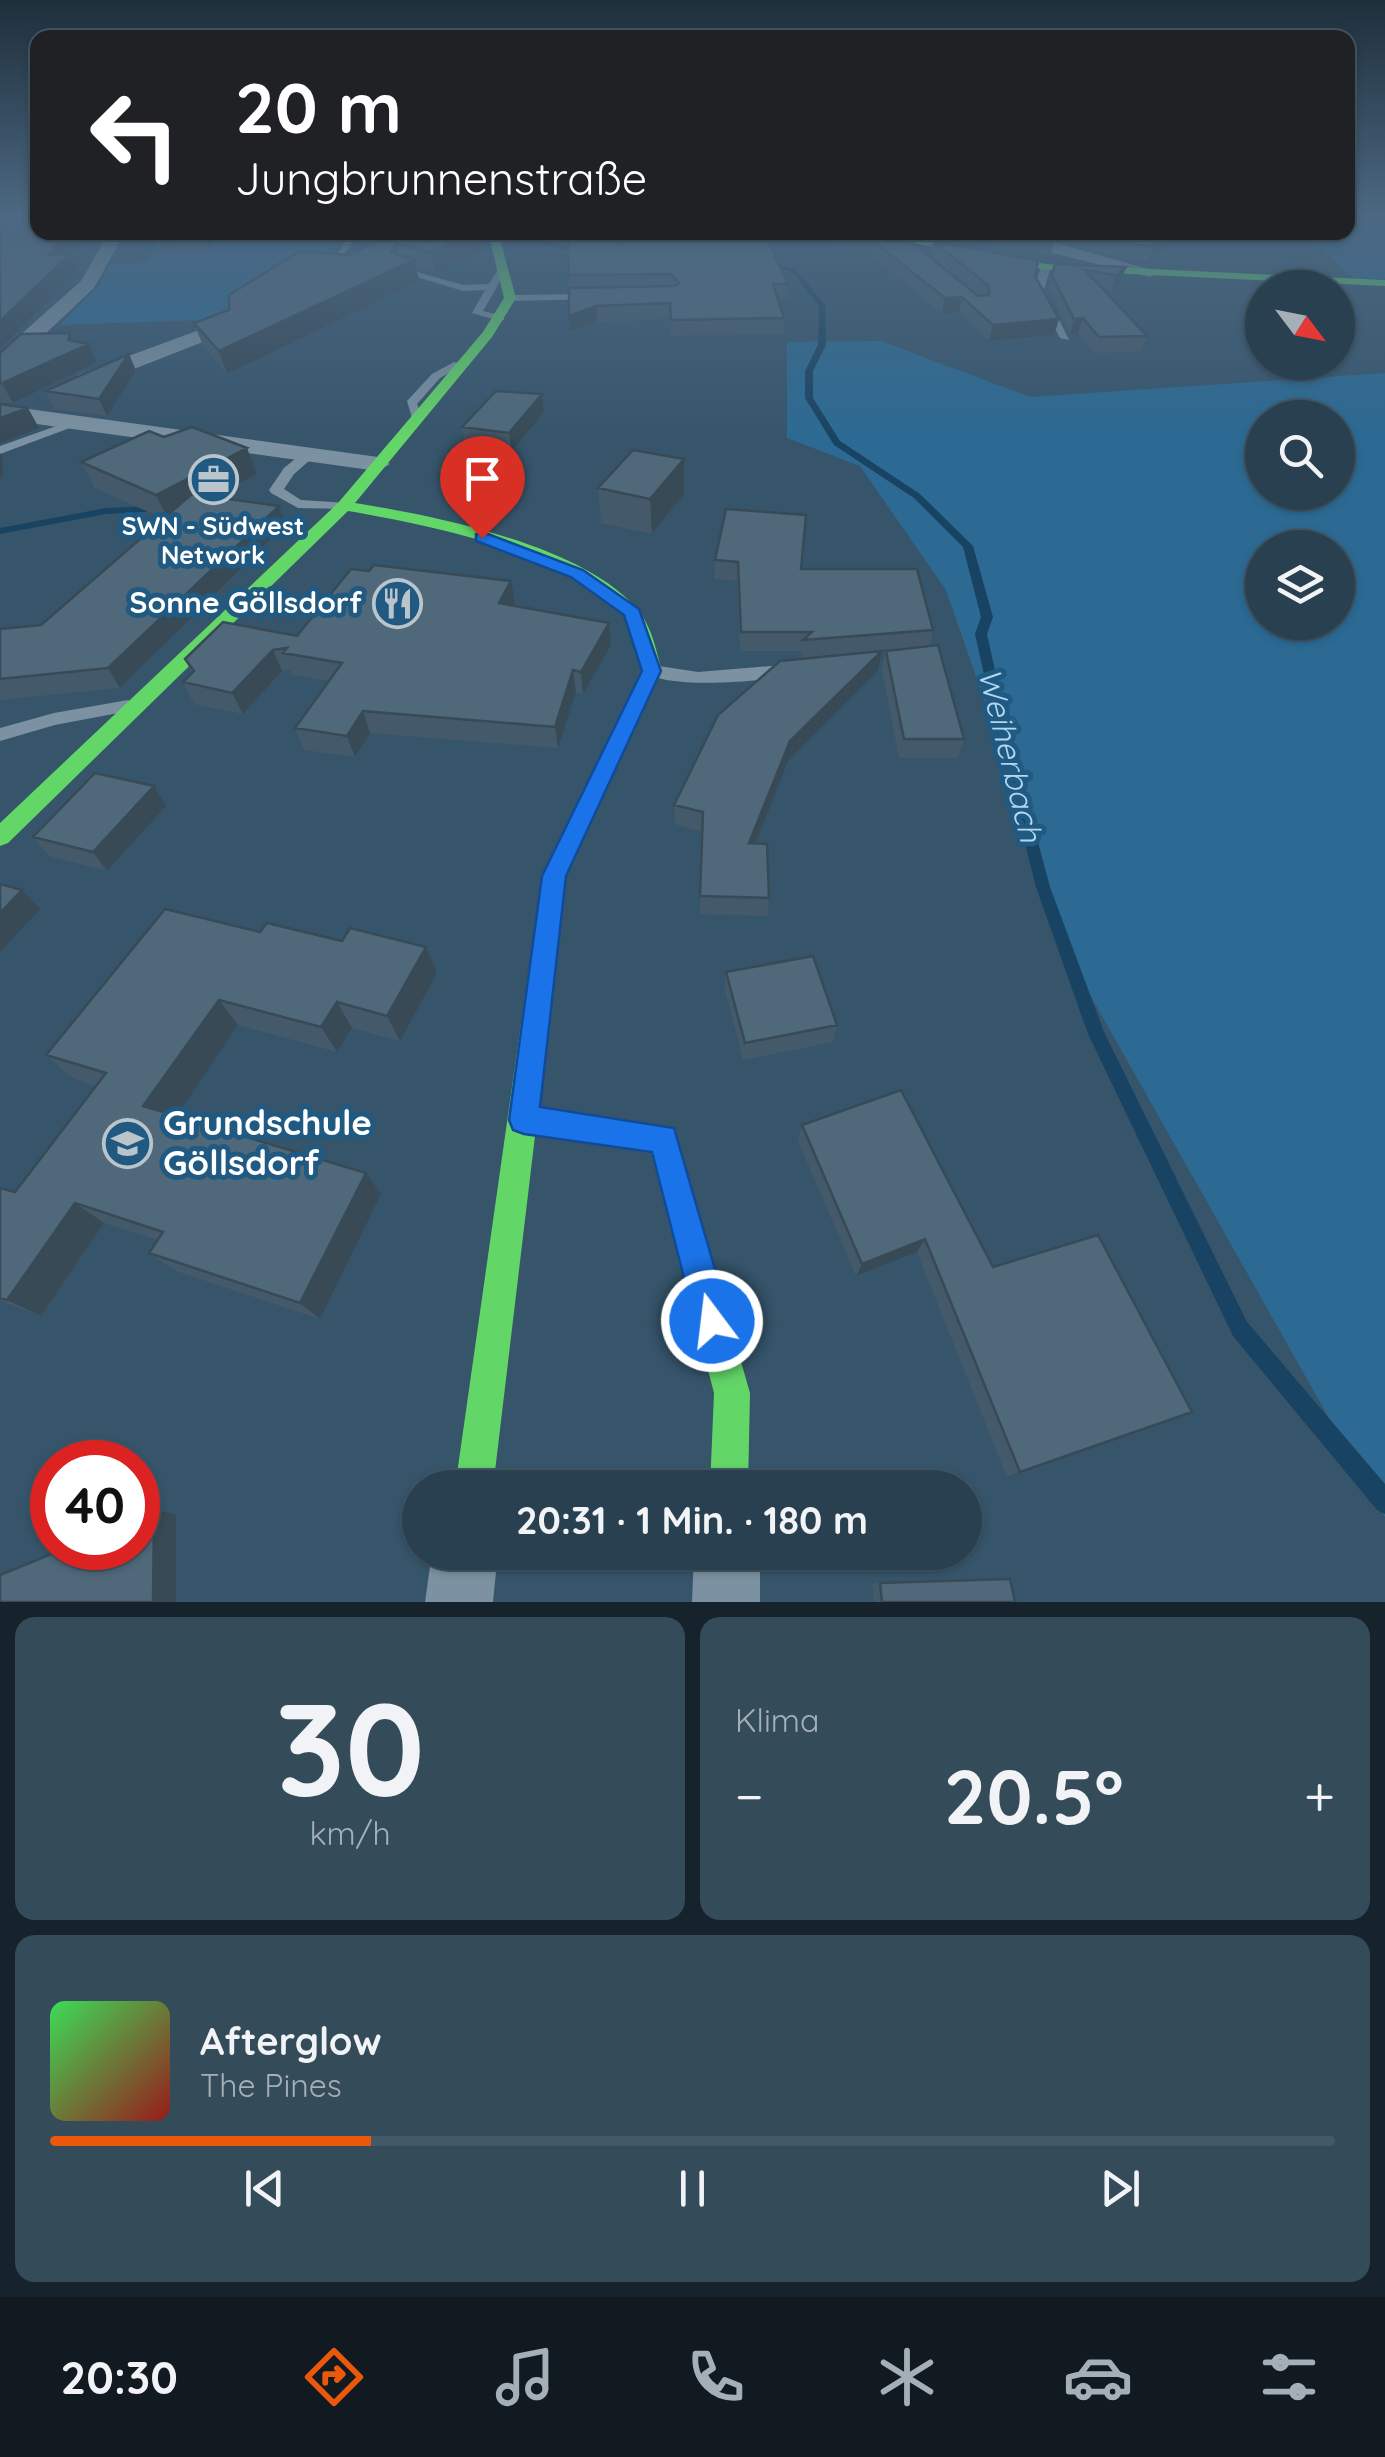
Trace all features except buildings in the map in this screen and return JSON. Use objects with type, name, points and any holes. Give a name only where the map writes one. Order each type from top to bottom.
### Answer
[{"type":"street","points":[[0,364],[82,290]]},
{"type":"street","points":[[0,836],[344,506],[469,359],[501,290]]},
{"type":"street","points":[[8,414],[95,375],[229,325]]},
{"type":"street","points":[[8,414],[378,464]]},
{"type":"street","points":[[344,506],[426,519],[577,574],[632,613],[652,671],[554,876],[476,1470]]},
{"type":"street","points":[[524,1120],[663,1139],[732,1393],[730,1470]]},
{"type":"street","points":[[459,1602],[463,1570]]},
{"type":"street","points":[[726,1602],[727,1570]]},
{"type":"lane","points":[[476,290],[600,297]]},
{"type":"lane","points":[[1039,290],[1066,338]]},
{"type":"lane","points":[[0,450],[80,422]]},
{"type":"lane","points":[[310,454],[289,470],[276,490],[298,504],[344,506]]},
{"type":"lane","points":[[652,671],[698,678],[812,668]]},
{"type":"lane","points":[[0,734],[54,718],[140,704]]},
{"type":"shaded area","points":[[94,290],[278,290],[231,319],[60,325]]},
{"type":"shaded area","points":[[881,341],[1030,397],[1281,380],[1355,380],[1355,375],[1385,373],[1385,1517],[1080,977],[946,590],[860,466],[787,438],[787,342]]},
{"type":"waterway","name":"Weiherbach","points":[[809,290],[822,305],[822,345],[809,371],[809,398],[837,443],[917,496],[968,546],[987,617],[981,634],[1043,887],[1096,1034],[1240,1329],[1385,1502]]},
{"type":"waterway","points":[[0,531],[106,511],[157,509]]},
{"type":"traffic: fast","points":[[0,837],[344,506],[488,334],[510,298],[508,290]]},
{"type":"traffic: fast","points":[[344,506],[498,541],[577,572],[608,591],[631,613],[642,633],[652,671],[554,876],[476,1470]]},
{"type":"traffic: fast","points":[[523,1120],[663,1139],[732,1393],[730,1470]]},
{"type":"place","name":"SWN - Südwest Network","points":[[213,480]]},
{"type":"place","name":"Sonne Göllsdorf","points":[[397,603]]},
{"type":"place","name":"Grundschule Göllsdorf","points":[[128,1143]]},
{"type":"route","points":[[482,538],[577,574],[602,589],[632,613],[652,671],[554,876],[524,1120],[663,1139],[712,1321]]}]
